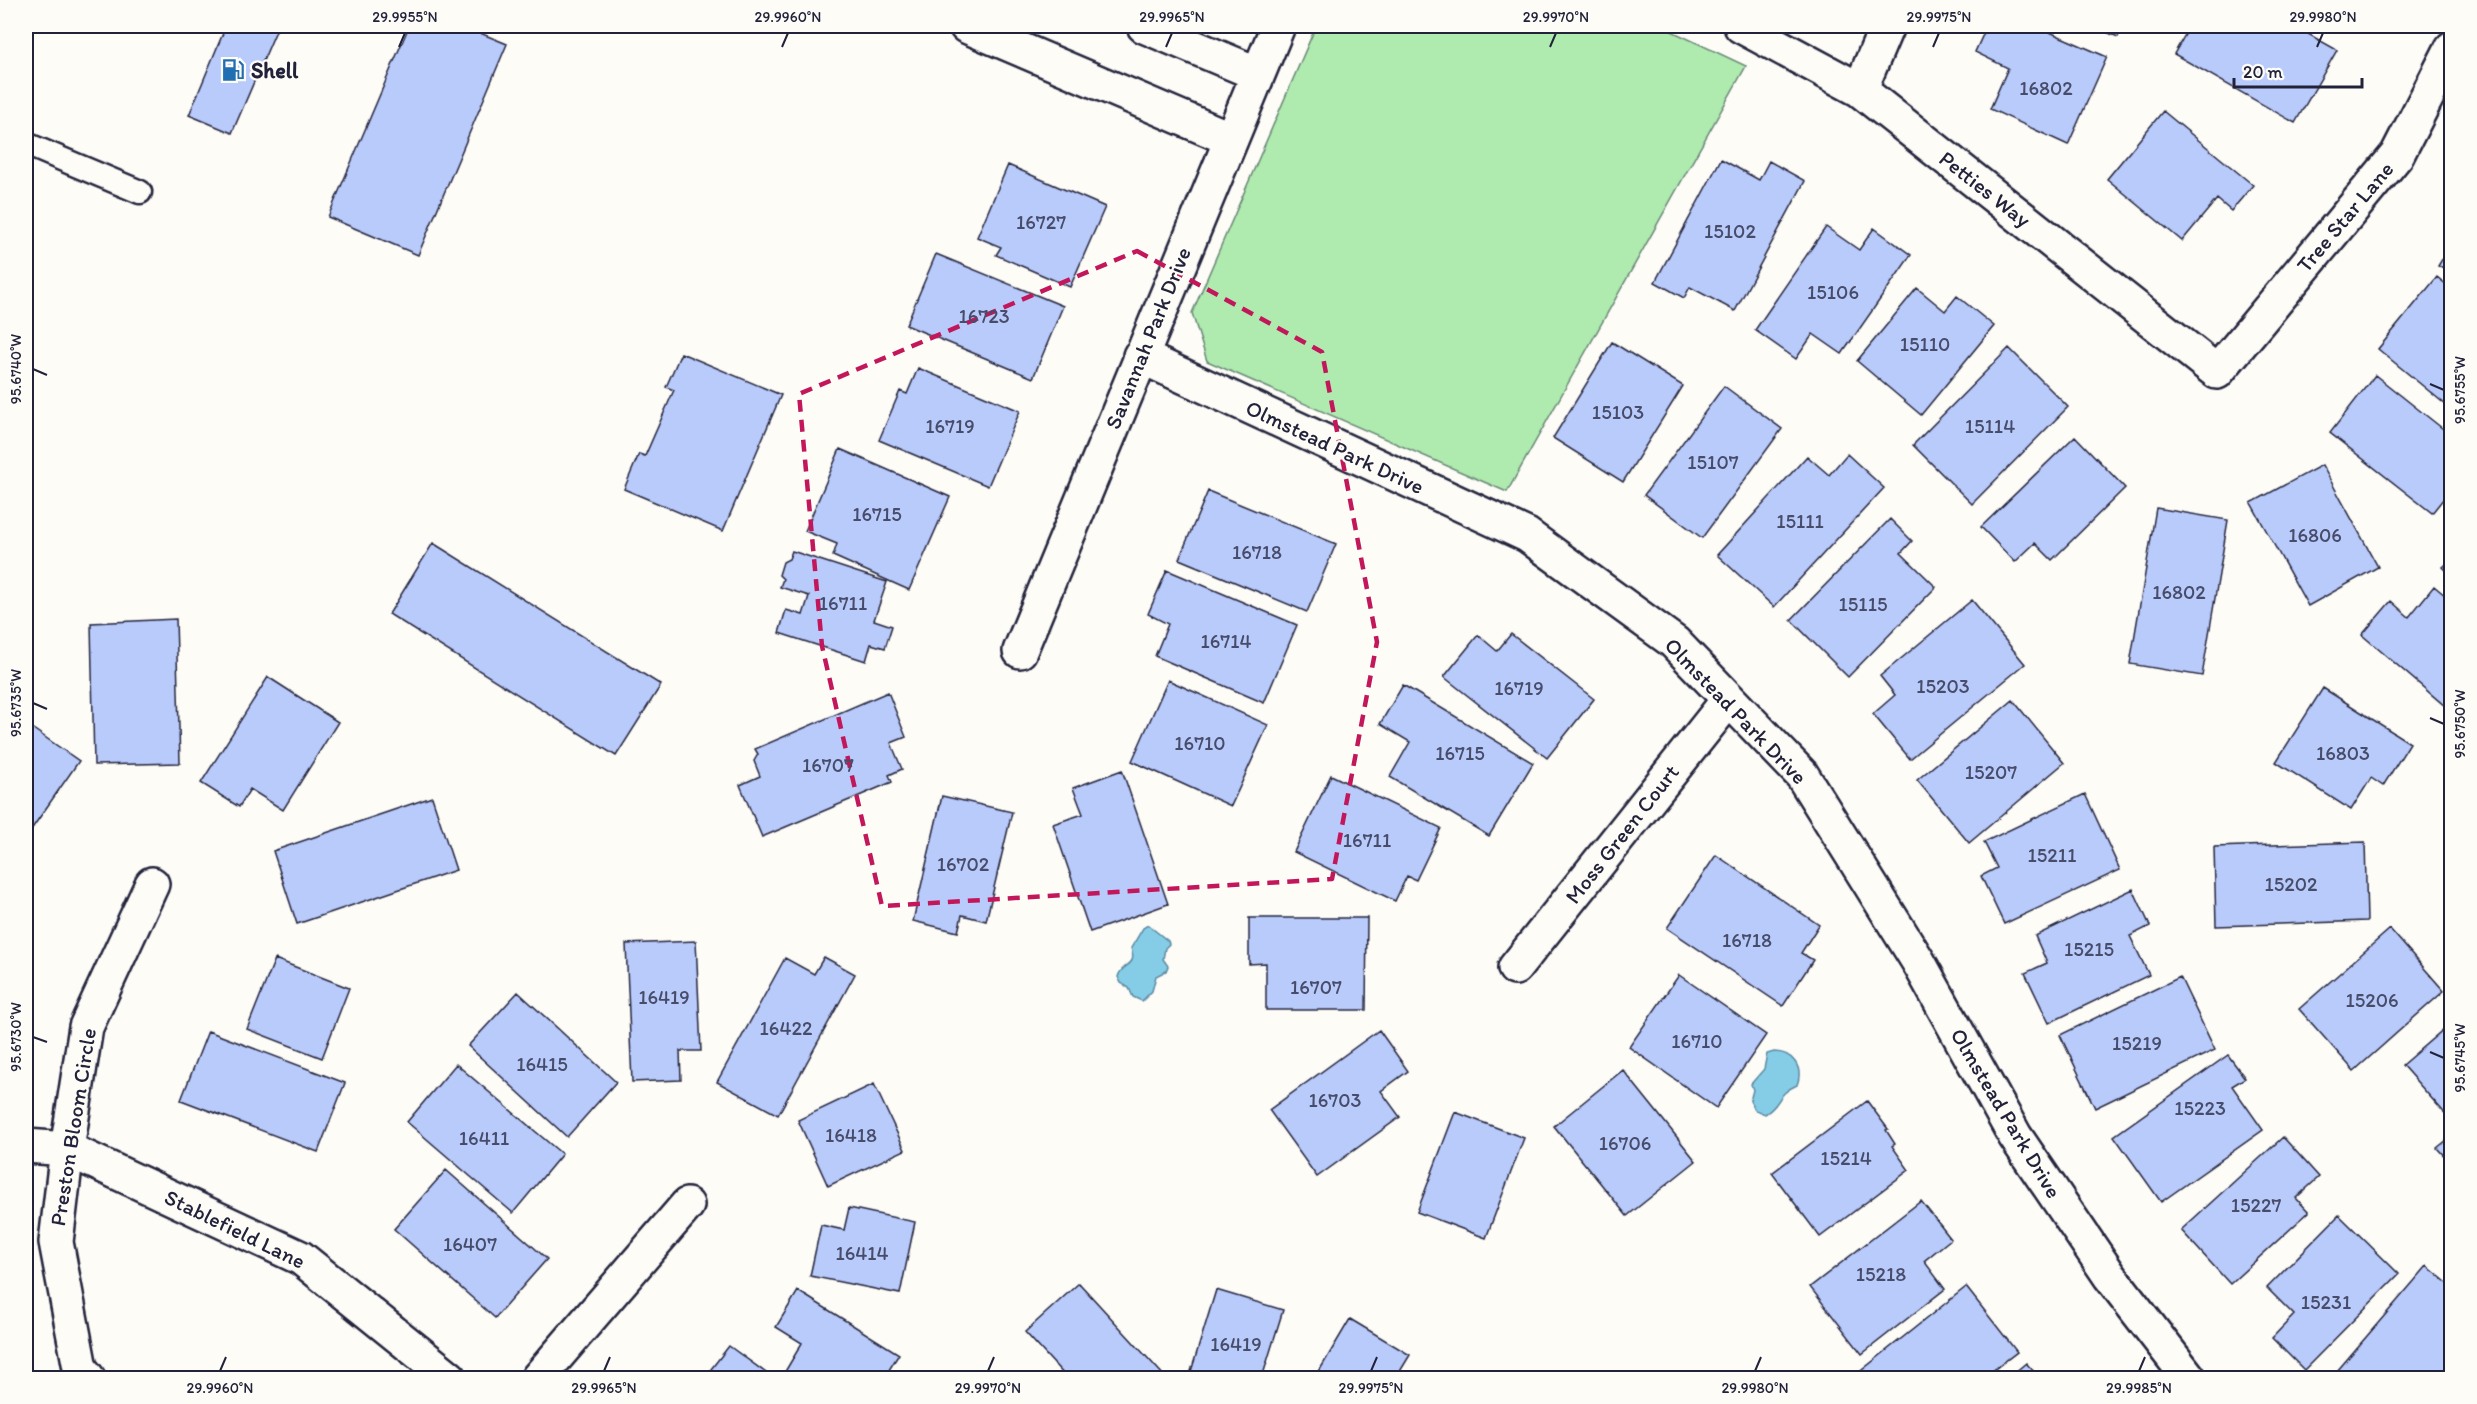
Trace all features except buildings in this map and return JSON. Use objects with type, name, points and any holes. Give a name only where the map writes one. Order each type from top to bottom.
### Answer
[{"type":"street","points":[[966,26],[1231,139]]},
{"type":"street","points":[[1144,26],[1258,74]]},
{"type":"street","name":"Savannah Park Drive","points":[[1020,651],[1278,26]]},
{"type":"street","name":"Petties Way","points":[[1741,26],[1860,90],[2217,372]]},
{"type":"street","points":[[1860,90],[1887,26]]},
{"type":"street","name":"Tree Star Lane","points":[[2217,372],[2397,155],[2451,48]]},
{"type":"street","name":"Olmstead Park Drive","points":[[1140,356],[1527,535],[1674,642],[1802,775],[1918,961],[2015,1136],[2110,1276],[2189,1378]]},
{"type":"street","name":"Moss Green Court","points":[[1515,968],[1729,699]]},
{"type":"street","name":"Preston Bloom Circle","points":[[88,1378],[80,1368],[56,1242],[67,1149],[86,1027],[152,884]]},
{"type":"street","name":"Stablefield Lane","points":[[26,1146],[67,1149],[301,1258],[450,1378]]},
{"type":"street","points":[[538,1378],[687,1205]]},
{"type":"lane","points":[[26,144],[140,192]]},
{"type":"highlighted area","points":[[1137,251],[1322,352],[1377,642],[1332,879],[882,906],[822,646],[799,394]]},
{"type":"green space","points":[[1316,26],[1661,26],[1746,66],[1507,492],[1207,361],[1192,313]]},
{"type":"water","points":[[1148,925],[1168,941],[1163,959],[1168,966],[1166,971],[1156,976],[1152,991],[1142,1001],[1133,997],[1129,988],[1121,983],[1118,977],[1131,962],[1133,954],[1131,948],[1143,928]]},
{"type":"water","points":[[1774,1052],[1786,1055],[1795,1062],[1799,1078],[1797,1085],[1785,1092],[1774,1107],[1765,1114],[1755,1110],[1750,1101],[1753,1090],[1751,1084],[1764,1069],[1767,1054]]},
{"type":"place","name":"Shell","points":[[233,70]]}]
